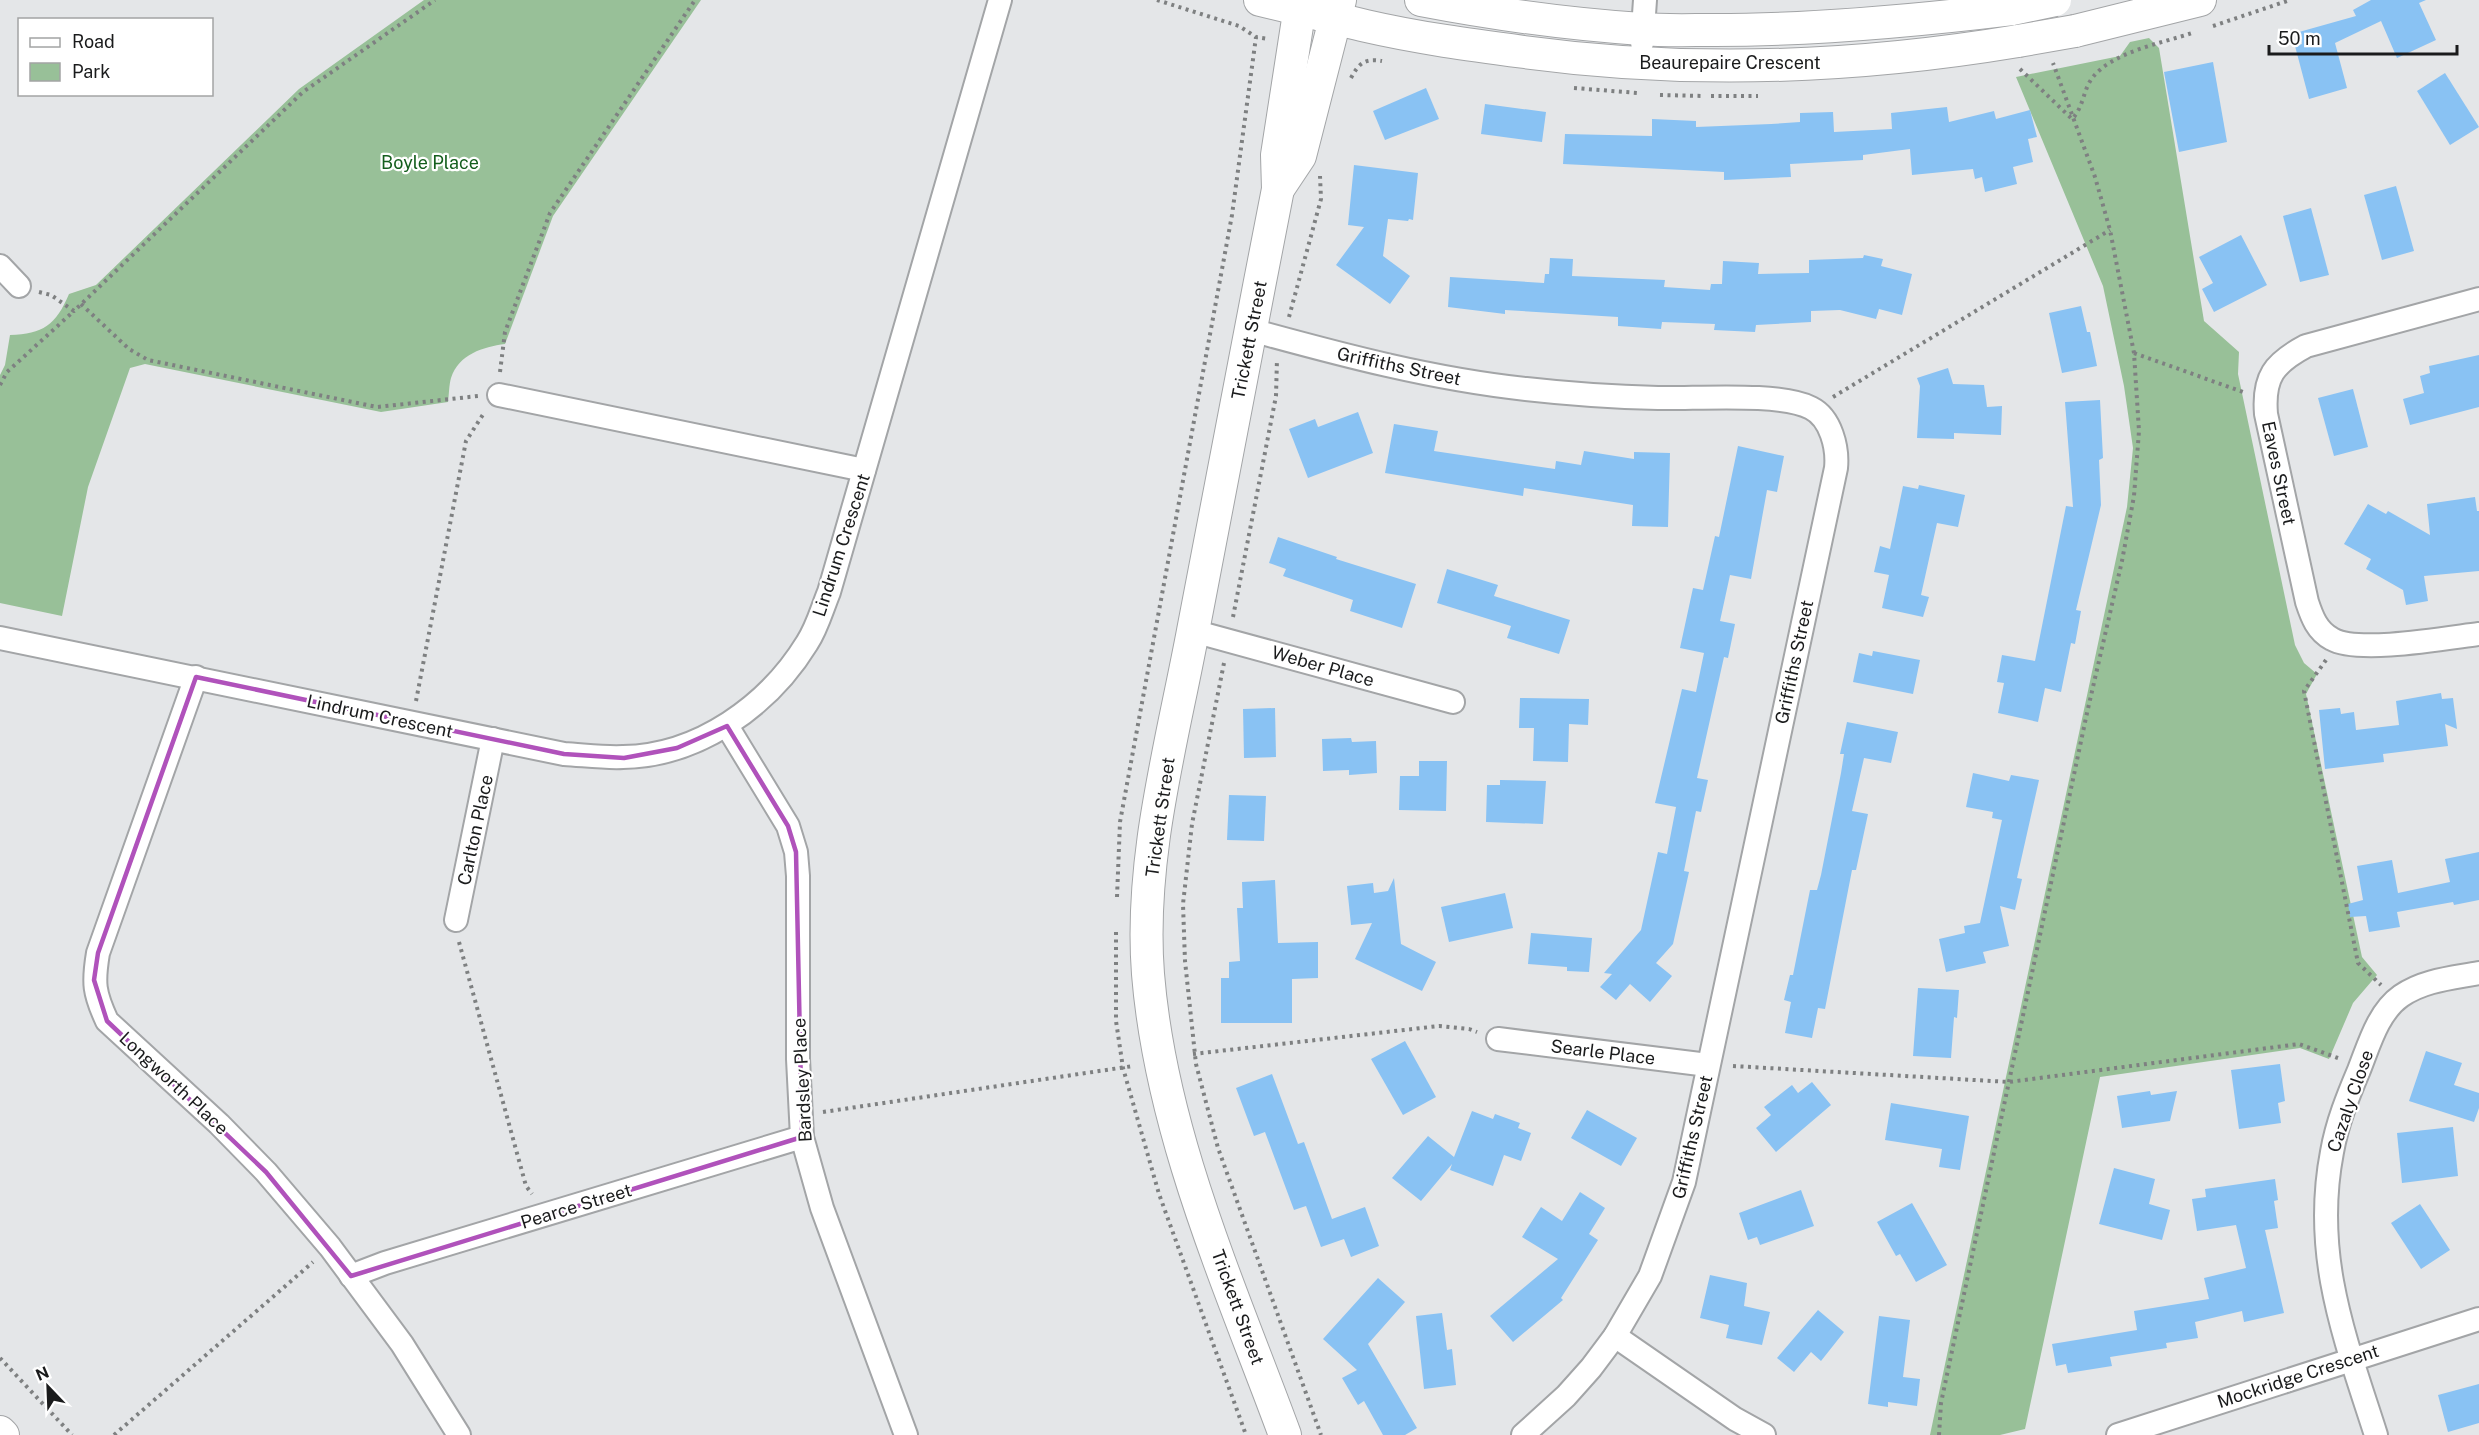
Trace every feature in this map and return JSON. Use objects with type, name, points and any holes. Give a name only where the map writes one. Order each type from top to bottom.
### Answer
[{"type":"street","name":"Lindrum Crescent","points":[[0,638],[564,754],[624,758],[650,754],[677,748],[727,726],[766,695],[789,669],[809,641],[829,592],[1000,0]]},
{"type":"street","name":"Beaurepaire Crescent","points":[[1260,0],[1338,9],[1379,28],[1524,52],[1641,63],[1777,64],[2019,56],[2075,31],[2145,7],[2204,14]]},
{"type":"street","name":"Beaurepaire Crescent","points":[[1421,0],[1494,14],[1644,15],[1793,29],[1899,22],[2013,9],[2055,0]]},
{"type":"street","name":"Trickett Street","points":[[1285,1435],[1188,1173],[1160,1061],[1148,976],[1146,933],[1159,804],[1278,189],[1277,155],[1300,5]]},
{"type":"street","name":"Trickett Street","points":[[1278,189],[1300,156],[1338,9]]},
{"type":"street","points":[[1641,63],[1644,15]]},
{"type":"street","points":[[0,266],[20,286]]},
{"type":"street","points":[[2265,391],[2273,372],[2287,356],[2306,346],[2479,299]]},
{"type":"street","name":"Griffiths Street","points":[[1251,330],[1381,365],[1454,379],[1527,389],[1656,398],[1781,399],[1814,408],[1825,421],[1837,454],[1836,468],[1684,1182],[1669,1229],[1650,1276],[1615,1336],[1566,1396],[1523,1435]]},
{"type":"street","name":"Eaves Street","points":[[2265,391],[2266,414],[2307,602],[2315,624],[2332,639]]},
{"type":"street","points":[[500,395],[864,470]]},
{"type":"street","name":"Weber Place","points":[[1193,631],[1453,702]]},
{"type":"street","points":[[2332,639],[2348,645],[2368,646],[2479,634]]},
{"type":"street","name":"Longworth Place","points":[[196,677],[98,953],[94,980],[100,1004],[108,1021],[219,1124],[266,1172],[330,1247],[402,1344],[459,1435]]},
{"type":"street","name":"Bardsley Place","points":[[727,726],[788,826],[795,852],[798,876],[798,1059],[802,1126],[822,1208],[906,1435]]},
{"type":"street","name":"Carlton Place","points":[[456,920],[493,739]]},
{"type":"street","name":"Cazaly Close","points":[[2376,1435],[2333,1296],[2325,1232],[2325,1198],[2332,1151],[2360,1065],[2385,1011],[2399,997],[2414,988],[2431,982],[2479,973]]},
{"type":"street","name":"Searle Place","points":[[1498,1039],[1708,1065]]},
{"type":"street","name":"Pearce Street","points":[[351,1276],[385,1263],[542,1216],[802,1126]]},
{"type":"street","name":"Mockridge Crescent","points":[[2118,1435],[2479,1319]]},
{"type":"street","points":[[1615,1336],[1735,1419],[1764,1435]]},
{"type":"path","points":[[0,385],[7,372],[303,92],[435,0]]},
{"type":"path","points":[[413,722],[427,637],[466,441],[477,422],[500,395],[505,332],[550,213],[695,0]]},
{"type":"path","points":[[1117,903],[1119,822],[1233,204],[1256,37],[1243,27],[1157,0]]},
{"type":"path","points":[[2204,14],[2290,0]]},
{"type":"path","points":[[2072,119],[2079,112],[2092,78],[2113,60],[2197,32]]},
{"type":"path","points":[[2019,56],[2072,119]]},
{"type":"path","points":[[1349,81],[1359,64],[1372,59],[1389,62]]},
{"type":"path","points":[[1939,1435],[1941,1403],[2085,724],[2122,561],[2132,507],[2139,431],[2134,353],[2110,230],[2095,177],[2053,62]]},
{"type":"path","points":[[1567,88],[1672,95],[1760,96]]},
{"type":"path","points":[[1289,318],[1321,199],[1320,168]]},
{"type":"path","points":[[1814,408],[2110,230]]},
{"type":"path","points":[[20,286],[51,295],[74,311]]},
{"type":"path","points":[[81,304],[129,349],[148,360],[377,407],[465,396],[500,395]]},
{"type":"path","points":[[2134,353],[2244,393],[2248,388],[2265,391]]},
{"type":"path","points":[[1276,365],[1275,396],[1192,824],[1183,904],[1185,961],[1195,1054],[1201,1088],[1218,1148],[1321,1435]]},
{"type":"path","points":[[2332,639],[2326,658],[2304,691],[2358,963],[2385,990],[2399,997]]},
{"type":"path","points":[[456,920],[461,951],[526,1186],[539,1203],[542,1216]]},
{"type":"path","points":[[1116,926],[1116,1021],[1124,1068],[1159,1194],[1246,1435]]},
{"type":"path","points":[[1195,1054],[1439,1026],[1468,1029],[1498,1039]]},
{"type":"path","points":[[1708,1065],[2009,1082],[2299,1044],[2360,1065]]},
{"type":"path","points":[[802,1126],[1124,1068]]},
{"type":"path","points":[[114,1435],[330,1247]]},
{"type":"path","points":[[0,1358],[72,1435]]},
{"type":"highlighted area","points":[[196,677],[564,754],[624,758],[677,748],[727,726],[788,826],[796,852],[802,1137],[351,1276],[266,1172],[107,1021],[94,980],[98,953]]},
{"type":"green space","name":"Boyle Place","points":[[424,0],[701,0],[553,216],[505,344],[480,350],[460,363],[451,378],[448,402],[381,412],[145,364],[130,368],[88,487],[62,616],[0,603],[0,375],[5,365],[10,335],[31,333],[47,326],[59,313],[69,294],[96,285],[299,89]]},
{"type":"green space","points":[[2149,38],[2159,48],[2204,321],[2239,352],[2238,374],[2295,645],[2304,663],[2317,674],[2306,694],[2362,957],[2377,975],[2353,1003],[2329,1059],[2300,1048],[2100,1077],[2025,1429],[2000,1435],[1930,1435],[2127,507],[2133,448],[2124,386],[2103,286],[2016,77],[2120,56],[2130,42]]},
{"type":"building","points":[[2371,0],[2426,0],[2419,3],[2436,40],[2397,58],[2381,21],[2335,43],[2347,88],[2309,99],[2295,46],[2302,44],[2299,32],[2356,16],[2353,10]]},
{"type":"building","points":[[2213,62],[2227,142],[2179,152],[2164,72]]},
{"type":"building","points":[[2445,73],[2479,127],[2450,145],[2417,91]]},
{"type":"building","points":[[1426,88],[1439,119],[1385,140],[1373,111]]},
{"type":"building","points":[[1485,104],[1546,112],[1542,142],[1481,134]]},
{"type":"building","points":[[1947,107],[1949,122],[1994,111],[1996,119],[2030,110],[2037,137],[2028,139],[2033,162],[2013,167],[2017,184],[1985,192],[1982,177],[1975,179],[1973,169],[1912,175],[1910,149],[1863,155],[1863,160],[1790,164],[1791,177],[1724,180],[1724,172],[1563,164],[1565,134],[1652,136],[1652,119],[1696,121],[1696,127],[1800,122],[1800,113],[1833,112],[1834,132],[1892,129],[1891,113]]},
{"type":"building","points":[[1354,165],[1418,173],[1413,220],[1388,219],[1383,256],[1410,276],[1390,304],[1336,265],[1364,227],[1348,225]]},
{"type":"building","points":[[2396,186],[2414,251],[2382,260],[2364,195]]},
{"type":"building","points":[[2311,208],[2329,275],[2300,282],[2283,216]]},
{"type":"building","points":[[2241,235],[2267,285],[2214,312],[2202,289],[2213,283],[2199,257]]},
{"type":"building","points":[[1864,255],[1883,259],[1881,266],[1912,274],[1902,315],[1879,309],[1876,319],[1840,310],[1811,311],[1811,322],[1756,325],[1755,332],[1714,330],[1715,324],[1662,322],[1661,329],[1618,326],[1618,317],[1505,310],[1505,314],[1448,307],[1450,277],[1544,283],[1545,274],[1549,274],[1550,258],[1573,259],[1572,276],[1665,280],[1664,287],[1710,290],[1711,284],[1722,284],[1723,261],[1759,263],[1758,274],[1809,273],[1809,260],[1863,258]]},
{"type":"building","points":[[2081,306],[2087,332],[2090,332],[2097,366],[2062,373],[2049,313]]},
{"type":"building","points":[[2479,355],[2479,407],[2410,425],[2403,399],[2424,393],[2420,376],[2430,373],[2429,366]]},
{"type":"building","points":[[1948,368],[1953,384],[1984,385],[1987,407],[2002,406],[2001,435],[1954,433],[1954,439],[1917,438],[1920,386],[1917,378]]},
{"type":"building","points":[[2353,389],[2368,447],[2334,456],[2318,398]]},
{"type":"building","points":[[2100,400],[2103,458],[2099,460],[2101,505],[2076,610],[2081,611],[2075,644],[2071,643],[2061,692],[2045,688],[2038,722],[1998,713],[2004,683],[1997,682],[2002,655],[2035,661],[2066,506],[2073,507],[2065,402]]},
{"type":"building","points":[[1358,412],[1373,453],[1308,478],[1289,429],[1315,419],[1318,427]]},
{"type":"building","points":[[1394,424],[1438,431],[1434,451],[1555,469],[1556,461],[1581,465],[1584,451],[1634,459],[1634,452],[1670,453],[1668,527],[1632,526],[1633,505],[1524,488],[1523,496],[1385,473]]},
{"type":"building","points":[[1738,446],[1784,456],[1777,492],[1767,490],[1751,579],[1730,575],[1720,621],[1735,624],[1728,658],[1724,657],[1697,778],[1708,780],[1701,812],[1696,811],[1684,871],[1689,872],[1673,944],[1656,963],[1672,976],[1650,1002],[1630,984],[1616,1000],[1600,987],[1612,974],[1604,973],[1641,930],[1658,852],[1667,854],[1676,807],[1655,803],[1682,689],[1696,692],[1704,653],[1680,648],[1693,588],[1703,590],[1715,536],[1719,537]]},
{"type":"building","points":[[1919,485],[1965,495],[1958,527],[1937,523],[1921,595],[1929,597],[1923,617],[1882,608],[1889,575],[1874,572],[1880,546],[1890,549],[1903,486],[1918,489]]},
{"type":"building","points":[[2475,497],[2477,511],[2479,511],[2479,571],[2424,576],[2428,601],[2406,605],[2403,590],[2366,569],[2371,559],[2344,544],[2368,504],[2386,514],[2388,511],[2430,535],[2427,504]]},
{"type":"building","points":[[1278,537],[1337,557],[1336,559],[1416,584],[1402,628],[1350,611],[1353,600],[1283,576],[1286,569],[1269,563]]},
{"type":"building","points":[[1447,569],[1498,585],[1494,596],[1570,620],[1559,654],[1507,638],[1511,626],[1437,603]]},
{"type":"building","points":[[1873,651],[1920,660],[1913,694],[1853,682],[1859,653],[1872,656]]},
{"type":"building","points":[[2441,693],[2442,699],[2453,698],[2457,729],[2445,724],[2448,746],[2383,754],[2384,762],[2325,769],[2319,710],[2340,708],[2341,714],[2354,712],[2356,730],[2399,725],[2396,701]]},
{"type":"building","points":[[1520,698],[1589,699],[1588,725],[1569,724],[1568,762],[1533,761],[1534,728],[1519,728]]},
{"type":"building","points":[[1275,708],[1276,757],[1244,758],[1243,709]]},
{"type":"building","points":[[1847,722],[1898,732],[1891,763],[1864,758],[1852,811],[1868,814],[1856,870],[1852,870],[1825,1009],[1818,1008],[1812,1038],[1785,1033],[1791,1002],[1784,1000],[1790,975],[1793,975],[1810,890],[1817,890],[1821,875],[1841,773],[1844,754],[1840,754]]},
{"type":"building","points":[[1351,738],[1352,742],[1376,741],[1377,773],[1349,775],[1349,770],[1323,771],[1322,739]]},
{"type":"building","points":[[1419,761],[1447,761],[1446,811],[1399,810],[1400,776],[1419,776]]},
{"type":"building","points":[[1973,773],[2009,781],[2011,775],[2039,780],[2017,878],[2022,879],[2015,910],[2000,906],[2009,946],[1983,952],[1986,963],[1946,972],[1939,939],[1965,933],[1964,926],[1980,923],[2002,820],[1992,818],[1993,812],[1966,807]]},
{"type":"building","points":[[1500,780],[1546,781],[1543,824],[1486,822],[1487,785],[1500,785]]},
{"type":"building","points":[[1229,795],[1266,796],[1264,841],[1227,840]]},
{"type":"building","points":[[2479,852],[2479,900],[2397,912],[2400,927],[2369,932],[2366,916],[2350,917],[2348,904],[2363,900],[2357,866],[2392,860],[2398,893],[2450,882],[2445,859]]},
{"type":"building","points":[[1394,878],[1401,944],[1436,962],[1422,991],[1355,959],[1372,923],[1351,925],[1347,886],[1373,883],[1374,893],[1388,891]]},
{"type":"building","points":[[1275,880],[1278,943],[1318,942],[1318,978],[1292,979],[1292,1023],[1221,1023],[1221,978],[1229,978],[1229,962],[1240,961],[1237,908],[1243,908],[1242,882]]},
{"type":"building","points":[[1505,893],[1513,928],[1449,942],[1441,907]]},
{"type":"building","points":[[1531,933],[1592,938],[1589,972],[1567,971],[1567,967],[1528,964]]},
{"type":"building","points":[[1918,988],[1959,990],[1957,1018],[1954,1017],[1951,1058],[1913,1056]]},
{"type":"building","points":[[1405,1041],[1436,1097],[1403,1115],[1371,1059]]},
{"type":"building","points":[[2426,1051],[2462,1063],[2454,1085],[2479,1093],[2479,1108],[2474,1122],[2409,1101]]},
{"type":"building","points":[[2280,1064],[2285,1101],[2278,1103],[2281,1123],[2239,1129],[2231,1070]]},
{"type":"building","points":[[1272,1074],[1298,1144],[1304,1142],[1332,1219],[1365,1207],[1379,1246],[1351,1257],[1344,1239],[1321,1247],[1306,1206],[1294,1210],[1265,1132],[1254,1136],[1236,1088]]},
{"type":"building","points":[[1812,1082],[1831,1105],[1776,1152],[1756,1128],[1771,1115],[1764,1107],[1792,1085],[1798,1093]]},
{"type":"building","points":[[2150,1091],[2151,1095],[2177,1091],[2170,1121],[2122,1128],[2117,1096]]},
{"type":"building","points":[[1891,1103],[1969,1116],[1960,1170],[1939,1167],[1942,1149],[1885,1140]]},
{"type":"building","points":[[1587,1110],[1637,1138],[1621,1166],[1571,1138]]},
{"type":"building","points":[[1472,1111],[1493,1119],[1495,1114],[1520,1123],[1518,1128],[1531,1133],[1521,1161],[1504,1155],[1493,1186],[1450,1170],[1452,1164],[1421,1201],[1392,1178],[1428,1136],[1454,1157]]},
{"type":"building","points":[[2453,1127],[2458,1176],[2402,1183],[2397,1133]]},
{"type":"building","points":[[2114,1168],[2155,1179],[2149,1204],[2170,1210],[2162,1240],[2099,1224]]},
{"type":"building","points":[[2275,1179],[2278,1200],[2274,1201],[2278,1228],[2265,1230],[2284,1313],[2244,1322],[2242,1311],[2195,1322],[2198,1338],[2166,1343],[2167,1348],[2110,1357],[2112,1366],[2068,1373],[2066,1364],[2056,1366],[2052,1344],[2137,1330],[2134,1311],[2209,1299],[2204,1278],[2246,1268],[2236,1225],[2197,1231],[2192,1199],[2206,1197],[2205,1189]]},
{"type":"building","points":[[1801,1190],[1814,1226],[1760,1245],[1757,1237],[1748,1240],[1739,1213]]},
{"type":"building","points":[[1580,1192],[1605,1208],[1589,1234],[1598,1240],[1561,1298],[1563,1300],[1513,1342],[1490,1316],[1558,1259],[1522,1237],[1541,1207],[1562,1221]]},
{"type":"building","points":[[1912,1203],[1947,1265],[1916,1282],[1900,1254],[1896,1256],[1877,1222]]},
{"type":"building","points":[[2420,1204],[2450,1250],[2421,1269],[2391,1223]]},
{"type":"building","points":[[1710,1275],[1747,1283],[1744,1306],[1770,1312],[1762,1345],[1726,1338],[1729,1325],[1700,1318]]},
{"type":"building","points":[[1378,1278],[1405,1302],[1368,1344],[1417,1428],[1405,1435],[1383,1435],[1364,1401],[1358,1405],[1342,1378],[1357,1370],[1323,1339]]},
{"type":"building","points":[[1818,1310],[1844,1332],[1821,1361],[1811,1352],[1794,1372],[1777,1358]]},
{"type":"building","points":[[1442,1313],[1447,1350],[1452,1349],[1456,1385],[1424,1389],[1416,1316]]},
{"type":"building","points":[[1879,1316],[1910,1320],[1903,1377],[1920,1379],[1917,1406],[1888,1402],[1888,1407],[1868,1404]]},
{"type":"building","points":[[2479,1384],[2479,1423],[2448,1432],[2438,1395]]}]
